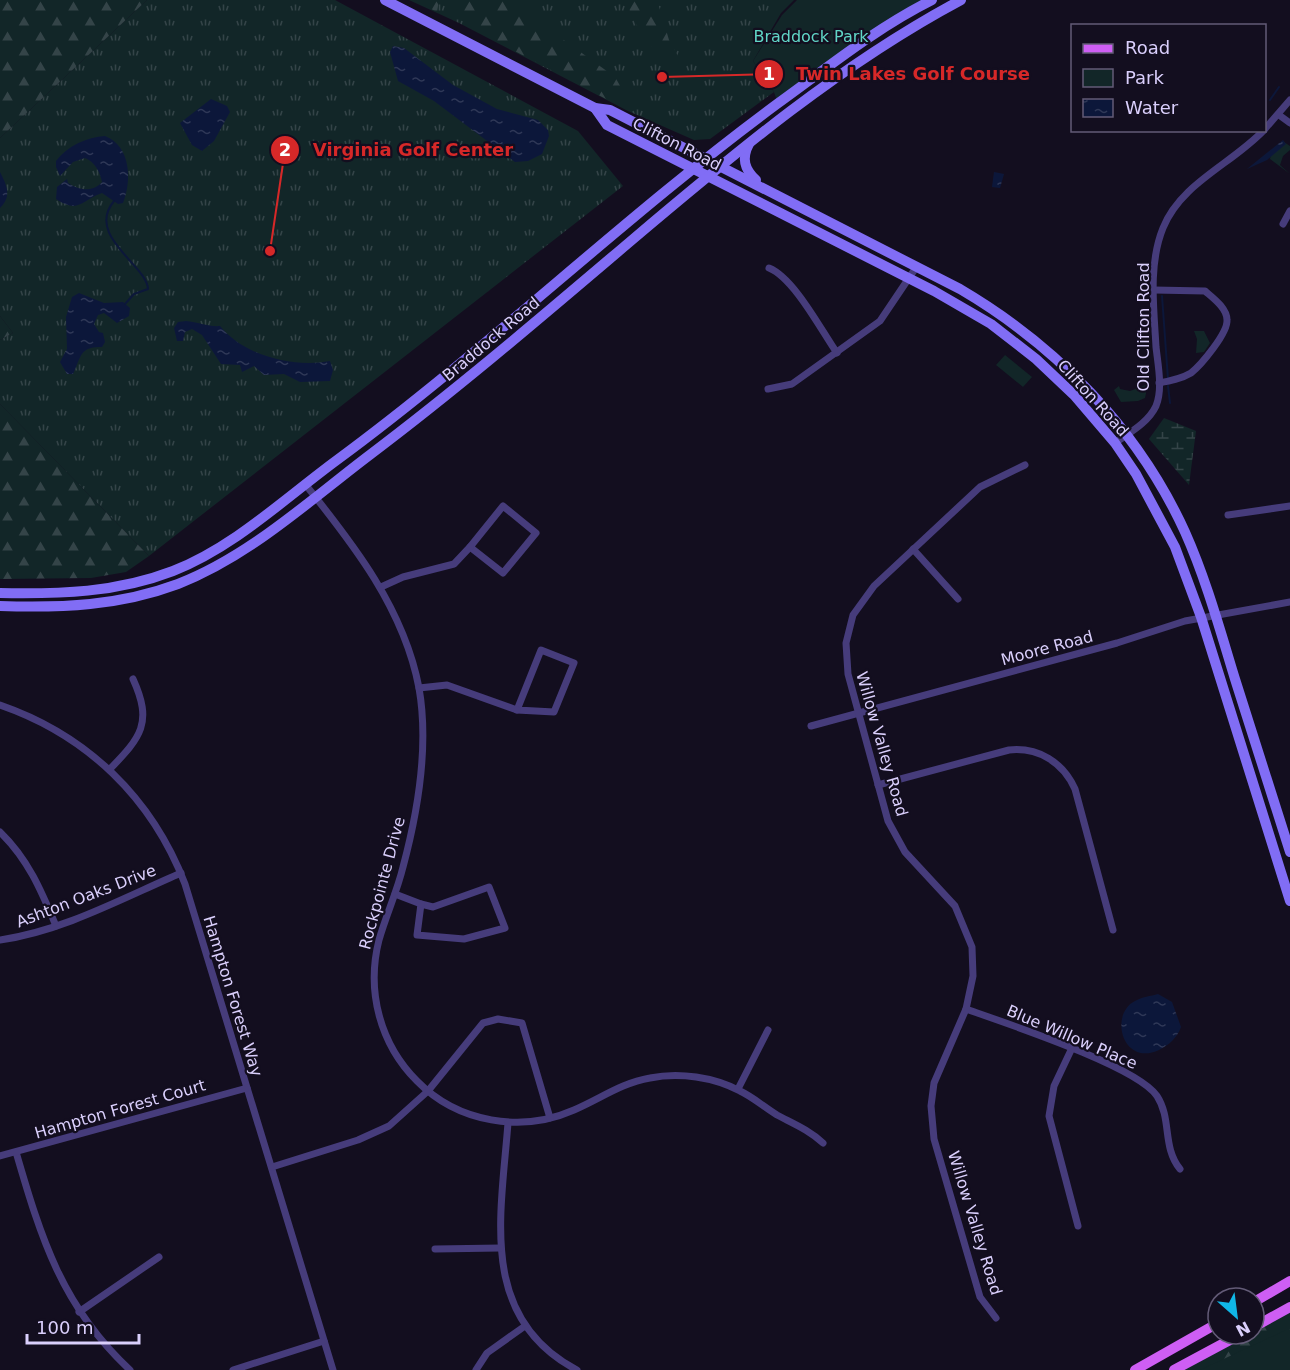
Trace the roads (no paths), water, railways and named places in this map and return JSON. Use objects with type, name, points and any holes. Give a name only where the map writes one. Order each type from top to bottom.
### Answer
[{"type":"main road","name":"Clifton Road","points":[[386,0],[595,108],[610,110],[917,266],[986,304],[1033,338],[1084,384],[1127,435],[1149,467],[1185,532],[1215,614],[1290,852]]},
{"type":"main road","name":"Braddock Road","points":[[0,593],[83,592],[124,586],[165,573],[209,554],[438,382],[704,158],[850,50],[932,0]]},
{"type":"main road","name":"Braddock Road","points":[[0,606],[69,608],[125,600],[179,583],[227,560],[315,496],[476,372],[751,141],[880,47],[961,0]]},
{"type":"main road","name":"Clifton Road","points":[[595,108],[607,125],[910,279],[991,324],[1036,359],[1074,394],[1115,443],[1164,523],[1201,617],[1290,901]]},
{"type":"main road","points":[[751,141],[745,151],[745,165],[749,173],[768,190]]},
{"type":"main road","points":[[1266,1295],[1290,1281]]},
{"type":"main road","points":[[1266,1320],[1290,1307]]},
{"type":"main road","points":[[1136,1370],[1206,1330]]},
{"type":"main road","points":[[1174,1370],[1219,1346]]},
{"type":"street","name":"Old Clifton Road","points":[[1266,128],[1290,100]]},
{"type":"street","points":[[1279,115],[1290,123]]},
{"type":"street","name":"Old Clifton Road","points":[[1115,443],[1144,422],[1156,406],[1160,383],[1154,275],[1163,228],[1176,205],[1205,178],[1253,142],[1262,132]]},
{"type":"street","points":[[1283,224],[1290,211]]},
{"type":"street","points":[[768,390],[792,384],[880,321],[917,266]]},
{"type":"street","points":[[769,268],[778,271],[789,282],[837,353]]},
{"type":"street","points":[[1154,290],[1205,291],[1226,313],[1228,322],[1225,330],[1201,364],[1180,378],[1160,383]]},
{"type":"street","name":"Willow Valley Road","points":[[996,1318],[980,1297],[934,1139],[931,1117],[932,1095],[937,1074],[966,1009],[973,976],[970,938],[950,899],[899,843],[888,820],[845,661],[850,623],[868,591],[980,487],[1025,465]]},
{"type":"street","name":"Rockpointe Drive","points":[[305,484],[381,587],[402,630],[419,688],[422,724],[421,764],[410,837],[395,894],[378,943],[374,974],[376,1003],[390,1045],[411,1074],[428,1091],[466,1113],[508,1123],[550,1118],[572,1111],[624,1085],[651,1077],[688,1076],[738,1089],[780,1116],[805,1128],[824,1143]]},
{"type":"street","points":[[381,587],[403,577],[454,564],[503,506],[536,533],[503,573],[470,547]]},
{"type":"street","points":[[1228,515],[1290,506]]},
{"type":"street","points":[[913,549],[958,599]]},
{"type":"street","name":"Moore Road","points":[[811,726],[1201,617],[1290,602]]},
{"type":"street","points":[[419,688],[447,686],[517,710],[554,712],[574,663],[541,650],[517,710]]},
{"type":"street","points":[[110,770],[135,743],[143,726],[143,703],[133,680]]},
{"type":"street","name":"Hampton Forest Way","points":[[0,705],[59,732],[110,770],[153,820],[181,873],[333,1370]]},
{"type":"street","points":[[878,786],[1009,750],[1030,751],[1049,758],[1065,772],[1075,789],[1113,930]]},
{"type":"street","points":[[0,832],[18,851],[34,875],[56,926]]},
{"type":"street","name":"Ashton Oaks Drive","points":[[0,940],[34,934],[56,926],[181,873]]},
{"type":"street","points":[[395,894],[433,907],[489,887],[505,928],[464,939],[417,935],[421,904]]},
{"type":"street","name":"Blue Willow Place","points":[[966,1009],[1072,1048],[1139,1079],[1154,1093],[1162,1107],[1168,1147],[1180,1169]]},
{"type":"street","points":[[272,1167],[375,1133],[400,1118],[428,1091],[483,1023],[498,1019],[522,1023],[550,1118]]},
{"type":"street","points":[[738,1089],[768,1030]]},
{"type":"street","points":[[1072,1048],[1054,1086],[1049,1116],[1078,1226]]},
{"type":"street","name":"Hampton Forest Court","points":[[0,1156],[247,1088]]},
{"type":"street","points":[[508,1123],[500,1248],[507,1289],[525,1326],[549,1352],[577,1370]]},
{"type":"street","points":[[16,1152],[46,1248],[79,1312],[107,1347],[130,1370]]},
{"type":"street","points":[[435,1250],[500,1248]]},
{"type":"street","points":[[79,1312],[159,1257]]},
{"type":"street","points":[[476,1370],[487,1353],[525,1326]]},
{"type":"street","points":[[233,1370],[324,1341]]},
{"type":"water","points":[[393,46],[404,48],[453,85],[497,109],[538,120],[548,130],[549,136],[542,154],[528,161],[515,162],[434,101],[398,81],[390,52]]},
{"type":"water","points":[[211,99],[227,106],[230,112],[214,141],[202,151],[192,145],[180,123]]},
{"type":"water","points":[[105,136],[120,148],[127,165],[128,185],[123,203],[118,204],[102,193],[75,206],[56,199],[57,187],[67,179],[68,183],[81,189],[94,188],[102,182],[92,162],[85,158],[73,162],[60,176],[56,161],[78,143]]},
{"type":"water","points":[[1283,140],[1286,144],[1267,160],[1247,169]]},
{"type":"water","points":[[0,172],[5,182],[7,195],[0,208]]},
{"type":"water","points":[[994,172],[1004,174],[1000,188],[992,187]]},
{"type":"water","points":[[79,293],[104,303],[123,302],[130,308],[129,316],[117,323],[104,313],[98,315],[94,324],[99,332],[103,333],[105,342],[102,347],[94,347],[85,351],[73,374],[67,374],[60,362],[67,349],[66,317],[72,297]]},
{"type":"water","points":[[178,322],[220,326],[242,345],[270,357],[301,363],[330,361],[333,370],[330,381],[300,382],[284,374],[264,375],[254,366],[242,372],[240,365],[221,364],[202,335],[192,329],[185,332],[183,341],[177,341],[174,328]]},
{"type":"water","points":[[1158,994],[1172,1002],[1181,1027],[1175,1038],[1163,1048],[1146,1053],[1136,1051],[1123,1037],[1121,1027],[1123,1017],[1127,1008],[1135,1001]]},
{"type":"waterway","points":[[1270,100],[1279,87]]},
{"type":"waterway","points":[[114,201],[107,214],[107,226],[112,238],[145,280],[148,289],[134,294],[125,304]]},
{"type":"waterway","points":[[1162,296],[1168,379]]},
{"type":"waterway","points":[[1168,386],[1170,403]]},
{"type":"place","name":"Twin Lakes Golf Course","points":[[662,77]]},
{"type":"place","name":"Virginia Golf Center","points":[[270,251]]},
{"type":"park label","name":"Braddock Park","points":[[811,36]]}]
